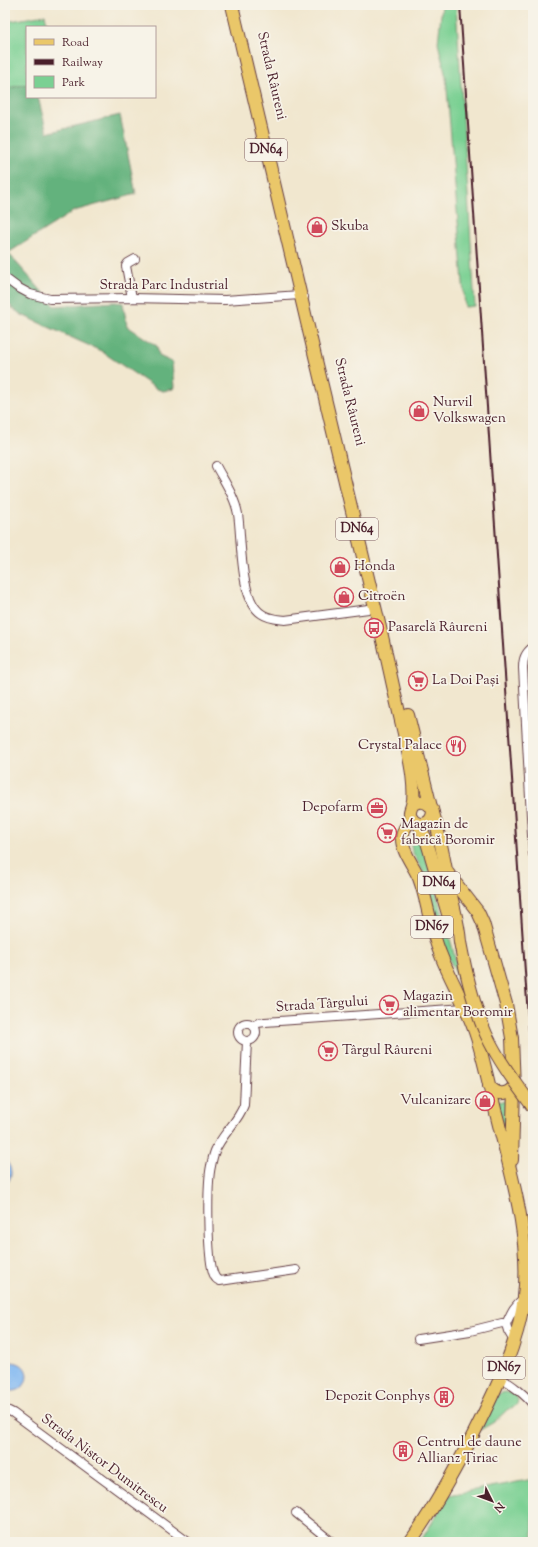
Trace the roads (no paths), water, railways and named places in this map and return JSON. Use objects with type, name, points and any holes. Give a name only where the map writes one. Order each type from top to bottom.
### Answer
[{"type":"main road","name":"Strada Râureni","points":[[232,5],[300,295],[376,608],[410,758],[412,805]]},
{"type":"main road","name":"Strada Râureni","points":[[239,5],[300,265],[432,810]]},
{"type":"main road","points":[[412,805],[418,801],[422,801],[429,804],[432,810],[430,820],[423,824],[416,821]]},
{"type":"main road","name":"DN64","points":[[412,805],[410,812],[427,842],[453,930],[460,942]]},
{"type":"main road","name":"DN67","points":[[432,810],[447,872],[478,912],[485,928],[510,1024],[514,1087],[512,1173]]},
{"type":"main road","name":"DN67","points":[[410,1542],[452,1475],[480,1422],[500,1378],[514,1340],[524,1298],[524,1256],[512,1173],[479,1043],[441,956],[433,934],[421,884],[403,845],[403,833],[407,824],[416,821]]},
{"type":"main road","name":"DN64","points":[[447,872],[460,929],[460,942],[472,995],[486,1034],[508,1072],[533,1107]]},
{"type":"main road","points":[[489,1086],[493,1091],[502,1094],[510,1091],[514,1087]]},
{"type":"street","points":[[132,298],[126,266],[128,263],[135,260]]},
{"type":"street","points":[[300,265],[298,273],[303,290],[300,295],[304,296],[309,315],[313,318]]},
{"type":"street","name":"Strada Parc Industrial","points":[[5,278],[16,288],[30,294],[50,299],[132,298],[225,300],[300,295]]},
{"type":"street","points":[[216,466],[236,505],[244,574],[251,599],[258,611],[271,619],[285,620],[376,608]]},
{"type":"street","points":[[533,647],[523,659],[523,668],[533,854]]},
{"type":"street","name":"Strada Târgului","points":[[253,1026],[265,1022],[465,1008]]},
{"type":"street","points":[[247,1023],[253,1026],[256,1031],[254,1037],[246,1041],[240,1037],[239,1032],[240,1028],[247,1023]]},
{"type":"street","points":[[246,1041],[244,1105],[242,1112],[218,1144],[210,1166],[209,1220],[211,1266],[213,1275],[220,1281],[296,1270]]},
{"type":"street","points":[[514,1340],[508,1331],[506,1324],[510,1312],[516,1304],[524,1298]]},
{"type":"street","points":[[418,1340],[470,1331],[502,1323],[506,1324]]},
{"type":"street","points":[[500,1378],[530,1401],[533,1406]]},
{"type":"street","name":"Strada Nistor Dumitrescu","points":[[5,1409],[25,1422],[188,1542]]},
{"type":"street","points":[[296,1513],[332,1542]]},
{"type":"water","points":[[5,1160],[10,1166],[11,1176],[5,1185]]},
{"type":"water","points":[[11,1362],[19,1364],[25,1368],[27,1374],[24,1386],[19,1390],[13,1391],[5,1389],[5,1365]]},
{"type":"railway","points":[[460,5],[533,1091]]},
{"type":"place","name":"Skuba","points":[[317,227]]},
{"type":"place","name":"Nurvil Volkswagen","points":[[419,411]]},
{"type":"place","name":"Honda","points":[[340,567]]},
{"type":"place","name":"Citroën","points":[[344,597]]},
{"type":"place","name":"Pasarelă Râureni","points":[[374,628]]},
{"type":"place","name":"La Doi Pași","points":[[418,681]]},
{"type":"place","name":"Crystal Palace","points":[[456,746]]},
{"type":"place","name":"Depofarm","points":[[377,808]]},
{"type":"place","name":"Magazin de fabrică Boromir","points":[[387,833]]},
{"type":"place","name":"Magazin alimentar Boromir","points":[[389,1005]]},
{"type":"place","name":"Târgul Râureni","points":[[328,1051]]},
{"type":"place","name":"Vulcanizare","points":[[485,1101]]},
{"type":"place","name":"Depozit Conphys","points":[[444,1397]]},
{"type":"place","name":"Centrul de daune Allianz Țiriac","points":[[403,1451]]}]
